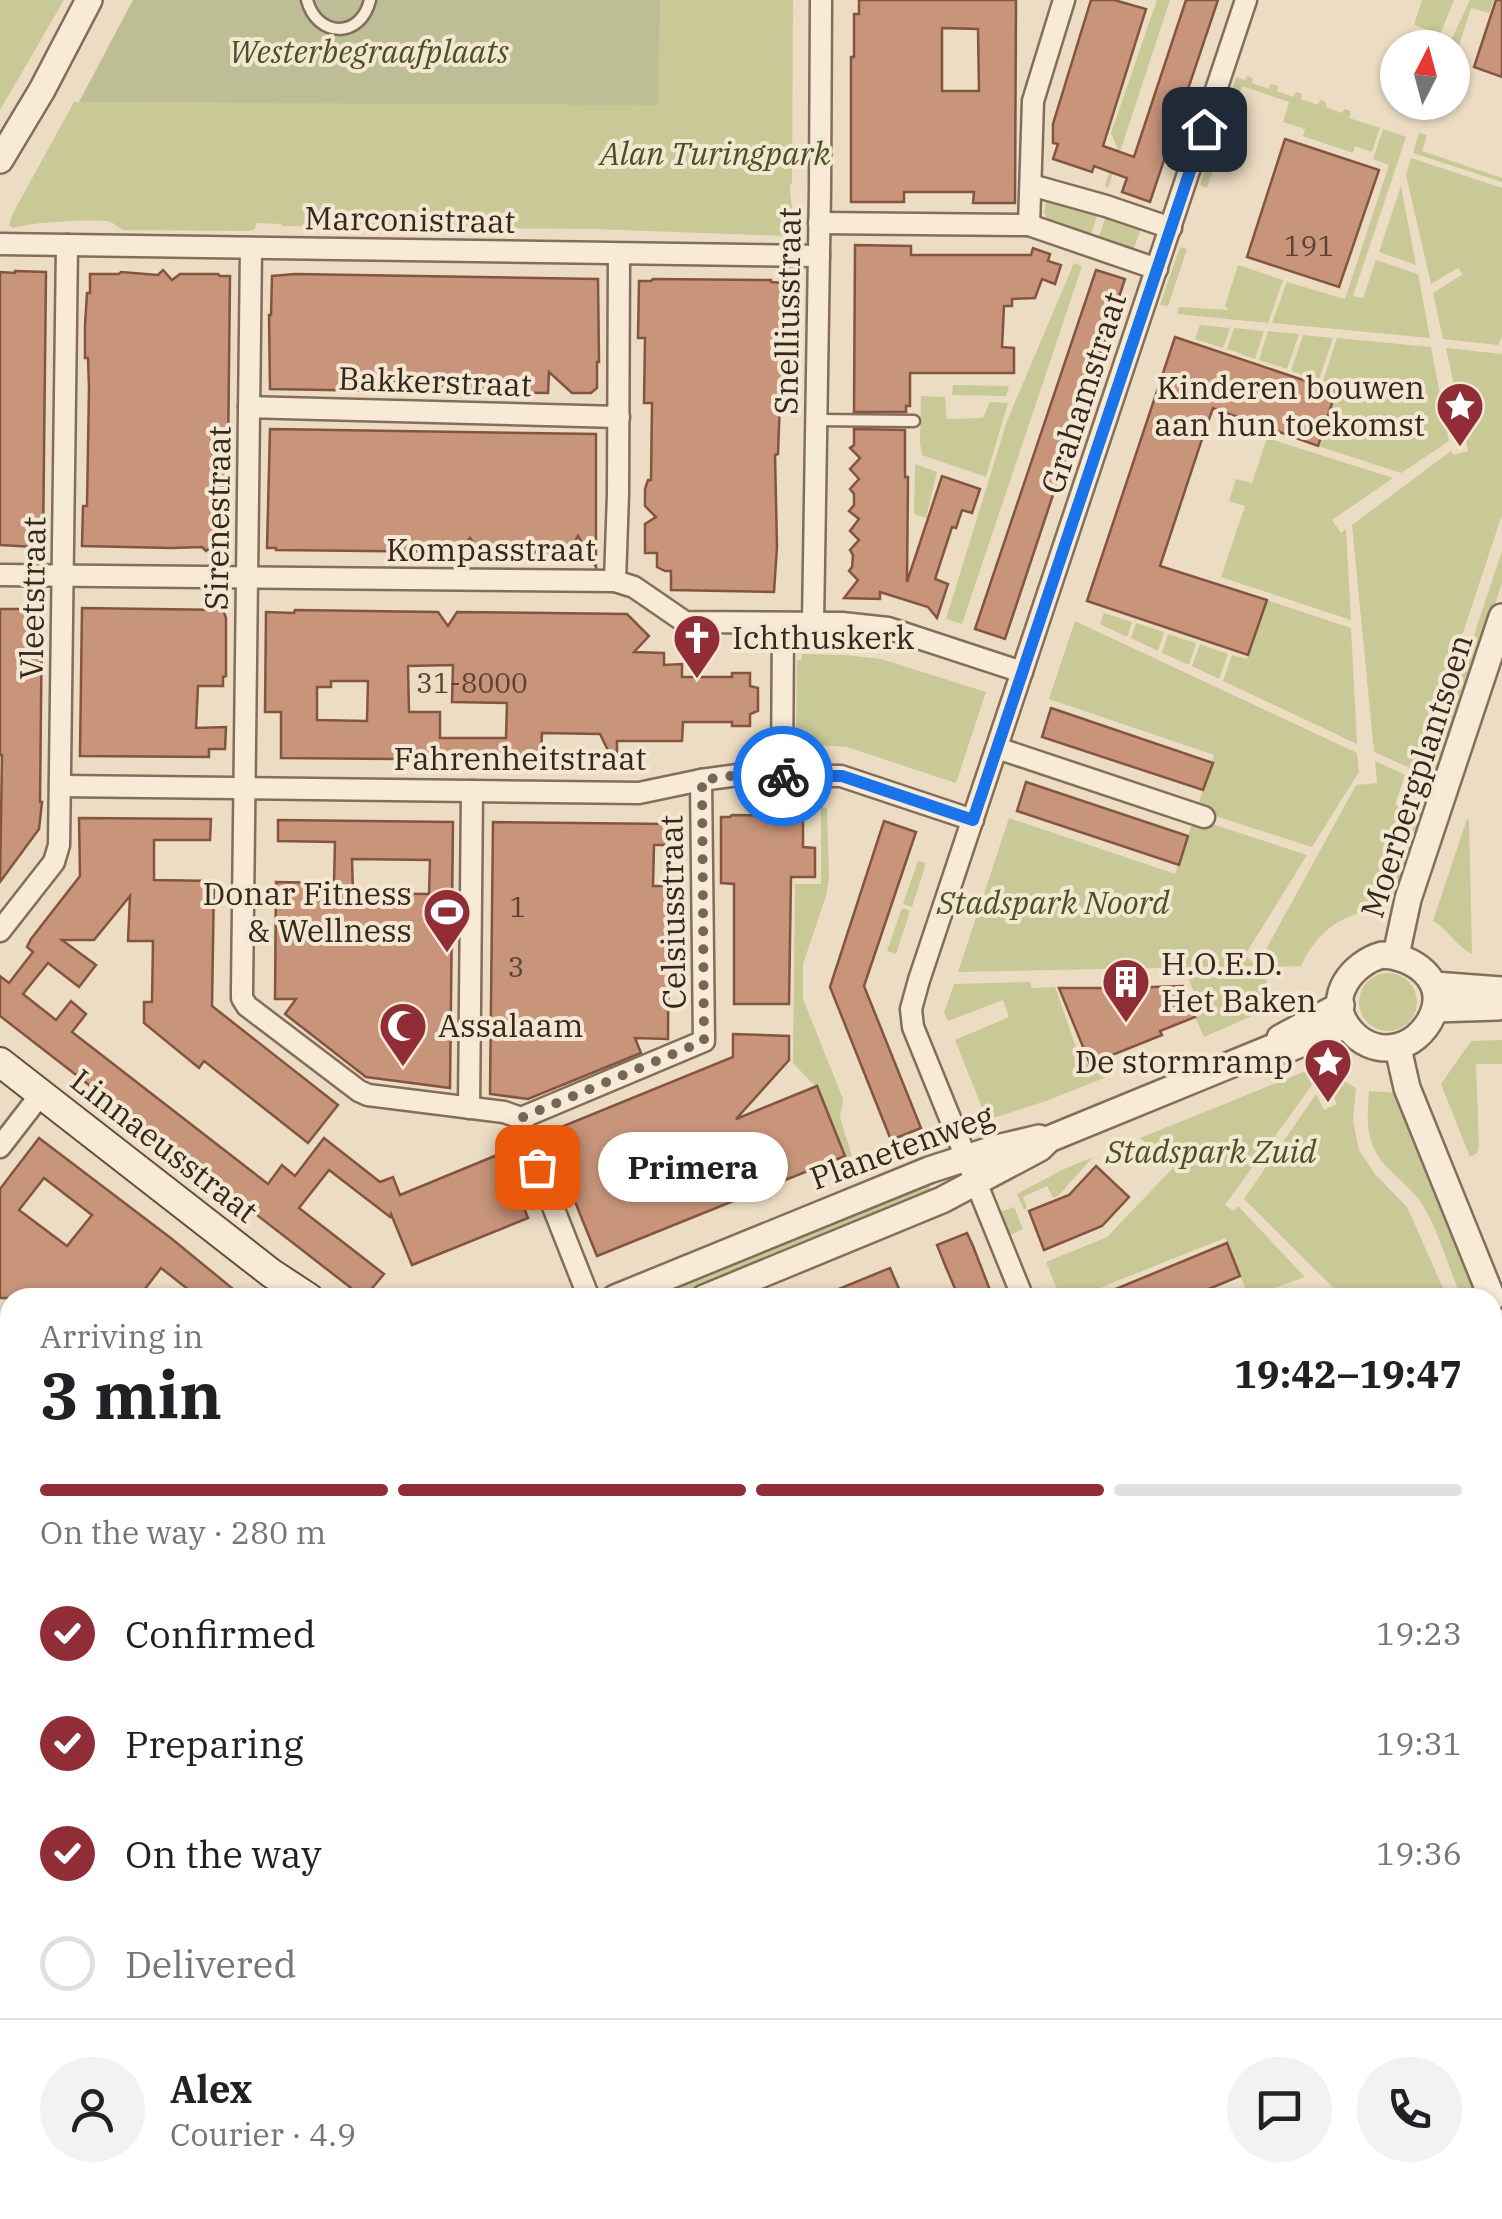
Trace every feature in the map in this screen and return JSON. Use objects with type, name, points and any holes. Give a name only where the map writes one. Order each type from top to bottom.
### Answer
[{"type":"main road","name":"Linnaeusstraat","points":[[0,1062],[291,1288]]},
{"type":"street","points":[[0,160],[89,0]]},
{"type":"street","name":"Snelliusstraat","points":[[813,623],[821,0]]},
{"type":"street","points":[[1029,225],[1033,102],[1064,0]]},
{"type":"street","name":"Grahamstraat","points":[[1019,1288],[910,1018],[919,980],[1246,0]]},
{"type":"street","points":[[1031,184],[1171,228]]},
{"type":"street","points":[[819,224],[1029,225],[1157,268]]},
{"type":"street","name":"Marconistraat","points":[[0,244],[819,256]]},
{"type":"street","name":"Vleetstraat","points":[[0,931],[58,855],[67,246]]},
{"type":"street","name":"Sirenestraat","points":[[244,788],[251,248]]},
{"type":"street","points":[[615,581],[619,254]]},
{"type":"street","name":"Bakkerstraat","points":[[250,407],[619,417]]},
{"type":"street","name":"Kompasstraat","points":[[0,575],[615,581],[634,587],[685,622],[842,623],[888,628],[1022,672]]},
{"type":"street","name":"Moerbergplantsoen","points":[[1396,956],[1408,899],[1502,617]]},
{"type":"street","points":[[782,776],[783,623]]},
{"type":"street","points":[[997,748],[1204,817]]},
{"type":"street","name":"Fahrenheitstraat","points":[[60,786],[639,792],[738,775],[842,776],[973,820]]},
{"type":"street","name":"Celsiusstraat","points":[[521,1118],[704,1041],[702,780]]},
{"type":"street","points":[[244,788],[242,998],[247,1006],[368,1095],[504,1112],[521,1118],[585,1288]]},
{"type":"street","points":[[470,1108],[472,790]]},
{"type":"street","points":[[1382,955],[1412,961],[1434,997],[1430,1020],[1414,1039],[1398,1048],[1371,1044],[1357,1036],[1343,1015],[1342,990],[1348,977],[1368,959],[1382,955]]},
{"type":"street","points":[[1434,997],[1502,990]]},
{"type":"street","points":[[1434,997],[1498,1007],[1502,1004]]},
{"type":"street","name":"Planetenweg","points":[[639,1288],[898,1182],[971,1169],[1035,1138],[1048,1139],[1276,1046],[1286,1050],[1343,1015]]},
{"type":"street","points":[[1398,1048],[1407,1088],[1488,1288]]},
{"type":"street","points":[[0,1147],[41,1094]]},
{"type":"street","name":"Planetenweg","points":[[728,1288],[942,1200],[971,1169]]},
{"type":"lane","points":[[307,0],[318,22],[343,29],[356,25],[365,16],[370,0]]},
{"type":"lane","points":[[816,420],[914,421]]},
{"type":"green space","points":[[0,0],[64,0],[0,110]]},
{"type":"green space","name":"Westerbegraafplaats","points":[[133,0],[660,0],[658,105],[79,102]]},
{"type":"green space","name":"Alan Turingpark","points":[[651,0],[793,0],[790,191],[795,233],[787,236],[256,223],[250,231],[123,230],[111,222],[91,221],[13,228],[9,225],[74,102],[239,103]]},
{"type":"green space","points":[[1157,0],[1170,0],[1108,188],[1105,186],[1117,147],[1111,133]]},
{"type":"green space","points":[[1422,0],[1454,0],[1442,30],[1414,25]]},
{"type":"green space","points":[[1470,0],[1494,0],[1489,13],[1471,8],[1464,30],[1456,30]]},
{"type":"green space","points":[[1247,76],[1253,78],[1252,83],[1269,89],[1271,84],[1293,97],[1296,92],[1302,94],[1301,99],[1318,105],[1320,100],[1342,113],[1344,109],[1351,111],[1349,118],[1380,128],[1372,152],[1355,146],[1353,153],[1303,136],[1305,129],[1283,122],[1289,102],[1242,86],[1207,188],[1200,185],[1236,77],[1245,80]]},
{"type":"green space","points":[[1383,129],[1406,137],[1353,296],[1363,298],[1376,260],[1418,274],[1430,338],[1272,323],[1287,282],[1345,299],[1389,165],[1373,159]]},
{"type":"green space","points":[[1419,133],[1427,135],[1422,151],[1502,178],[1502,182],[1413,153]]},
{"type":"green space","points":[[1411,158],[1502,188],[1502,337],[1498,345],[1443,339],[1433,293],[1463,274],[1458,268],[1431,284],[1406,175]]},
{"type":"green space","points":[[1401,186],[1416,265],[1379,252]]},
{"type":"green space","points":[[1057,199],[1098,213],[1090,237],[1048,222],[1046,202]]},
{"type":"green space","points":[[1106,216],[1141,229],[1133,250],[1098,239]]},
{"type":"green space","points":[[1180,247],[1187,249],[1168,306],[1160,305]]},
{"type":"green space","points":[[1074,263],[1082,266],[962,624],[946,619],[1007,421]]},
{"type":"green space","points":[[1238,265],[1283,280],[1268,323],[1177,314],[1179,307],[1229,310],[1225,306]]},
{"type":"green space","points":[[1200,325],[1230,328],[1223,348],[1195,339]]},
{"type":"green space","points":[[1234,328],[1264,331],[1255,359],[1227,349]]},
{"type":"green space","points":[[1268,331],[1299,334],[1287,369],[1259,360]]},
{"type":"green space","points":[[1303,335],[1333,338],[1319,380],[1291,371]]},
{"type":"green space","points":[[1337,338],[1431,347],[1449,441],[1401,473],[1318,446],[1338,387],[1323,381]]},
{"type":"green space","points":[[1446,348],[1502,354],[1502,515],[1417,771],[1374,752],[1352,525],[1451,451],[1453,455],[1468,451]]},
{"type":"green space","points":[[953,385],[1009,386],[1006,396],[952,395]]},
{"type":"green space","points":[[921,396],[945,397],[947,419],[983,418],[990,402],[1008,403],[986,477],[922,455]]},
{"type":"green space","points":[[1267,438],[1393,478],[1332,520],[1341,533],[1346,529],[1351,620],[1221,577],[1245,506],[1229,501],[1236,479],[1252,483]]},
{"type":"green space","points":[[915,464],[937,472],[926,518],[914,514]]},
{"type":"green space","points":[[1502,551],[1502,583],[1437,780],[1427,776]]},
{"type":"green space","points":[[1267,600],[1351,628],[1357,744],[1223,681],[1232,655],[1247,659]]},
{"type":"green space","points":[[1104,613],[1132,622],[1127,637],[1100,624]]},
{"type":"green space","name":"Stadspark Noord","points":[[1075,621],[1357,753],[1359,772],[1312,847],[1206,813],[1198,806],[1214,755],[1049,699]]},
{"type":"green space","points":[[1136,623],[1164,632],[1158,651],[1131,638]]},
{"type":"green space","points":[[1168,634],[1196,643],[1189,665],[1162,653]]},
{"type":"green space","points":[[1200,644],[1228,654],[1219,679],[1192,666]]},
{"type":"green space","points":[[802,654],[881,659],[986,692],[956,783],[847,747],[800,744],[800,739],[796,739],[797,660],[801,660]]},
{"type":"green space","points":[[1375,761],[1414,779],[1404,778],[1395,805],[1404,809],[1371,908],[1327,930],[1301,966],[1271,967],[1264,953],[1356,785],[1377,783]]},
{"type":"green space","points":[[1424,784],[1434,788],[1397,897],[1388,893]]},
{"type":"green space","points":[[821,807],[827,808],[829,877],[803,964],[803,999],[843,1099],[840,1118],[852,1156],[846,1158],[817,1088],[793,1063],[795,884],[821,884]]},
{"type":"green space","name":"Stadspark Noord","points":[[1009,818],[1175,874],[1193,821],[1307,855],[1245,955],[1257,966],[958,972]]},
{"type":"green space","points":[[1469,820],[1472,954],[1433,921]]},
{"type":"green space","points":[[918,861],[926,863],[912,907],[903,904]]},
{"type":"green space","points":[[902,908],[910,911],[896,954],[887,951]]},
{"type":"green space","points":[[1388,973],[1408,982],[1417,1002],[1408,1022],[1388,1031],[1368,1022],[1359,1002],[1368,982]]},
{"type":"green space","name":"Stadspark Noord","points":[[1188,977],[1265,978],[1277,1005],[1204,1037],[1195,1017],[1202,1013]]},
{"type":"green space","points":[[1030,982],[1032,988],[1055,987],[1082,1064],[1075,1068],[1107,1057],[1114,1074],[987,1120],[955,1040],[1009,1017],[1003,1000],[948,1021],[944,1013],[954,984]]},
{"type":"green space","points":[[1502,1040],[1502,1064],[1476,1064],[1479,1147],[1470,1157],[1441,1084],[1471,1041]]},
{"type":"green space","name":"Stadspark Zuid","points":[[1320,1066],[1356,1088],[1353,1121],[1359,1150],[1375,1174],[1407,1207],[1443,1288],[1334,1288],[1244,1199],[1316,1094],[1324,1110],[1337,1104]]},
{"type":"green space","name":"Stadspark Zuid","points":[[1306,1071],[1312,1085],[1225,1205],[1234,1211],[1238,1206],[1305,1277],[1274,1288],[1245,1288],[1225,1238],[1100,1288],[1056,1288],[1046,1262],[1107,1237],[1173,1168],[1140,1138]]},
{"type":"green space","points":[[1369,1091],[1397,1093],[1476,1288],[1458,1288],[1428,1214],[1378,1157],[1368,1121]]},
{"type":"green space","points":[[1093,1157],[1058,1196],[1053,1198],[1047,1186],[1023,1197],[1027,1208],[1024,1210],[1017,1194]]},
{"type":"green space","points":[[926,1177],[934,1197],[712,1288],[664,1288]]},
{"type":"green space","points":[[1014,1207],[1023,1229],[1008,1236],[998,1213]]},
{"type":"building","points":[[859,0],[1016,0],[1015,203],[973,203],[974,192],[904,192],[904,202],[851,202],[851,57],[854,14],[859,14]],"holes":[[[942,28],[978,29],[979,91],[942,91]]]},
{"type":"building","points":[[1091,0],[1114,0],[1146,9],[1103,146],[1134,157],[1186,0],[1218,0],[1150,202],[1122,192],[1127,178],[1094,166],[1092,172],[1053,159],[1058,144],[1053,143],[1053,124]]},
{"type":"building","points":[[1496,0],[1502,0],[1502,77],[1474,67]]},
{"type":"building","points":[[1285,139],[1379,170],[1339,287],[1247,257]]},
{"type":"building","points":[[855,245],[911,246],[911,255],[1031,255],[1033,248],[1050,254],[1048,261],[1061,265],[1055,284],[1042,279],[1035,298],[1012,299],[1012,306],[1004,306],[1002,347],[1014,348],[1014,373],[910,373],[910,406],[906,406],[906,412],[854,412]]},
{"type":"building","points":[[163,270],[172,280],[180,274],[230,276],[227,547],[206,551],[202,547],[82,546],[83,506],[87,506],[89,388],[85,325],[90,274],[158,275]]},
{"type":"building","points":[[1096,270],[1125,279],[1005,639],[975,629]]},
{"type":"building","points":[[0,272],[46,272],[43,546],[34,547],[0,545]]},
{"type":"building","points":[[272,276],[598,279],[597,388],[591,393],[572,393],[549,372],[548,393],[406,391],[383,370],[382,391],[270,389]]},
{"type":"building","points":[[639,281],[784,283],[783,399],[775,455],[774,592],[671,590],[671,571],[657,567],[657,553],[645,553],[645,524],[656,517],[645,506],[645,489],[651,480],[652,403],[644,403],[645,338],[638,338]]},
{"type":"building","points":[[1175,337],[1336,391],[1318,446],[1213,408],[1204,433],[1160,566],[1267,600],[1248,655],[1087,601]]},
{"type":"building","points":[[270,429],[596,434],[596,567],[578,536],[568,553],[479,551],[470,538],[460,552],[267,548]]},
{"type":"building","points":[[854,429],[905,430],[907,582],[942,476],[980,489],[972,513],[962,510],[956,528],[952,527],[935,579],[948,584],[937,618],[928,607],[880,592],[880,599],[844,598],[858,580],[849,571],[853,555],[850,550],[859,540],[850,531],[859,519],[849,511],[854,505],[850,489],[859,479],[850,469],[860,458],[850,448],[854,445]]},
{"type":"building","points":[[82,608],[223,610],[226,676],[223,686],[198,686],[196,728],[226,727],[225,749],[209,749],[209,757],[80,756]]},
{"type":"building","points":[[0,609],[42,609],[42,802],[39,829],[0,882],[2,755]]},
{"type":"building","points":[[266,612],[438,612],[448,626],[457,612],[627,614],[649,636],[634,652],[664,653],[664,665],[682,664],[682,677],[750,673],[750,686],[758,688],[758,711],[750,714],[750,726],[683,722],[682,741],[617,741],[617,769],[600,734],[542,733],[541,755],[516,755],[511,760],[281,758],[281,712],[265,712]],"holes":[[[453,665],[452,702],[507,703],[506,738],[440,738],[440,712],[409,712],[408,666]],[[331,681],[368,681],[367,721],[317,720],[317,687],[331,687]]]},
{"type":"building","points":[[1051,708],[1213,763],[1203,790],[1042,737]]},
{"type":"building","points":[[1026,782],[1188,836],[1179,865],[1017,811]]},
{"type":"building","points":[[803,816],[803,847],[815,848],[815,877],[791,877],[789,1004],[734,1004],[734,884],[721,883],[721,817]]},
{"type":"building","points":[[79,818],[211,819],[210,840],[154,840],[154,880],[214,881],[212,1006],[338,1105],[308,1143],[204,1061],[199,1068],[144,1023],[144,1002],[152,1002],[153,941],[128,941],[130,896],[94,940],[62,940],[96,965],[79,987],[48,963],[23,994],[56,1020],[71,1001],[86,1014],[72,1032],[268,1184],[282,1165],[295,1176],[324,1138],[380,1182],[393,1177],[400,1195],[502,1153],[528,1218],[412,1265],[391,1214],[390,1217],[329,1170],[299,1208],[384,1274],[372,1288],[351,1288],[0,1016],[0,976],[9,983],[33,952],[27,947],[31,939],[80,876]]},
{"type":"building","points":[[278,820],[453,822],[450,1088],[366,1077],[285,1014],[296,999],[275,999],[276,882],[334,883],[335,842],[278,841]],"holes":[[[352,859],[430,860],[429,894],[353,893]]]},
{"type":"building","points":[[884,821],[916,832],[864,986],[921,1128],[891,1140],[830,987]]},
{"type":"building","points":[[493,822],[668,824],[667,845],[654,845],[653,886],[669,886],[668,1039],[635,1038],[641,1053],[528,1099],[490,1094]]},
{"type":"building","name":"H.O.E.D. Het Baken","points":[[1183,986],[1195,1017],[1090,1064],[1059,988]]},
{"type":"building","points":[[733,1034],[789,1036],[789,1060],[736,1119],[817,1086],[845,1156],[597,1256],[549,1132],[733,1057]]},
{"type":"building","points":[[39,1138],[232,1288],[186,1288],[161,1268],[146,1288],[0,1288],[0,1189]],"holes":[[[44,1178],[92,1215],[67,1246],[19,1210]]]},
{"type":"building","points":[[1096,1166],[1129,1197],[1102,1226],[1044,1250],[1029,1211],[1069,1195]]},
{"type":"building","points":[[967,1233],[989,1288],[955,1288],[937,1245]]},
{"type":"building","points":[[1227,1243],[1240,1276],[1211,1288],[1118,1288]]},
{"type":"building","points":[[890,1268],[899,1288],[841,1288]]},
{"type":"way so far","points":[[537,1167],[521,1118],[704,1041],[702,780],[738,775],[783,776]]},
{"type":"place","name":"Kinderen bouwen aan hun toekomst","points":[[1460,448]]},
{"type":"place","name":"Ichthuskerk","points":[[697,680]]},
{"type":"place","name":"Donar Fitness & Wellness","points":[[447,954]]},
{"type":"place","name":"H.O.E.D. Het Baken","points":[[1126,1024]]},
{"type":"place","name":"Assalaam","points":[[403,1068]]},
{"type":"place","name":"De stormramp","points":[[1328,1104]]},
{"type":"place","name":"Primera","points":[[537,1167]]},
{"type":"route","points":[[783,776],[842,776],[973,820],[1204,129]]}]
